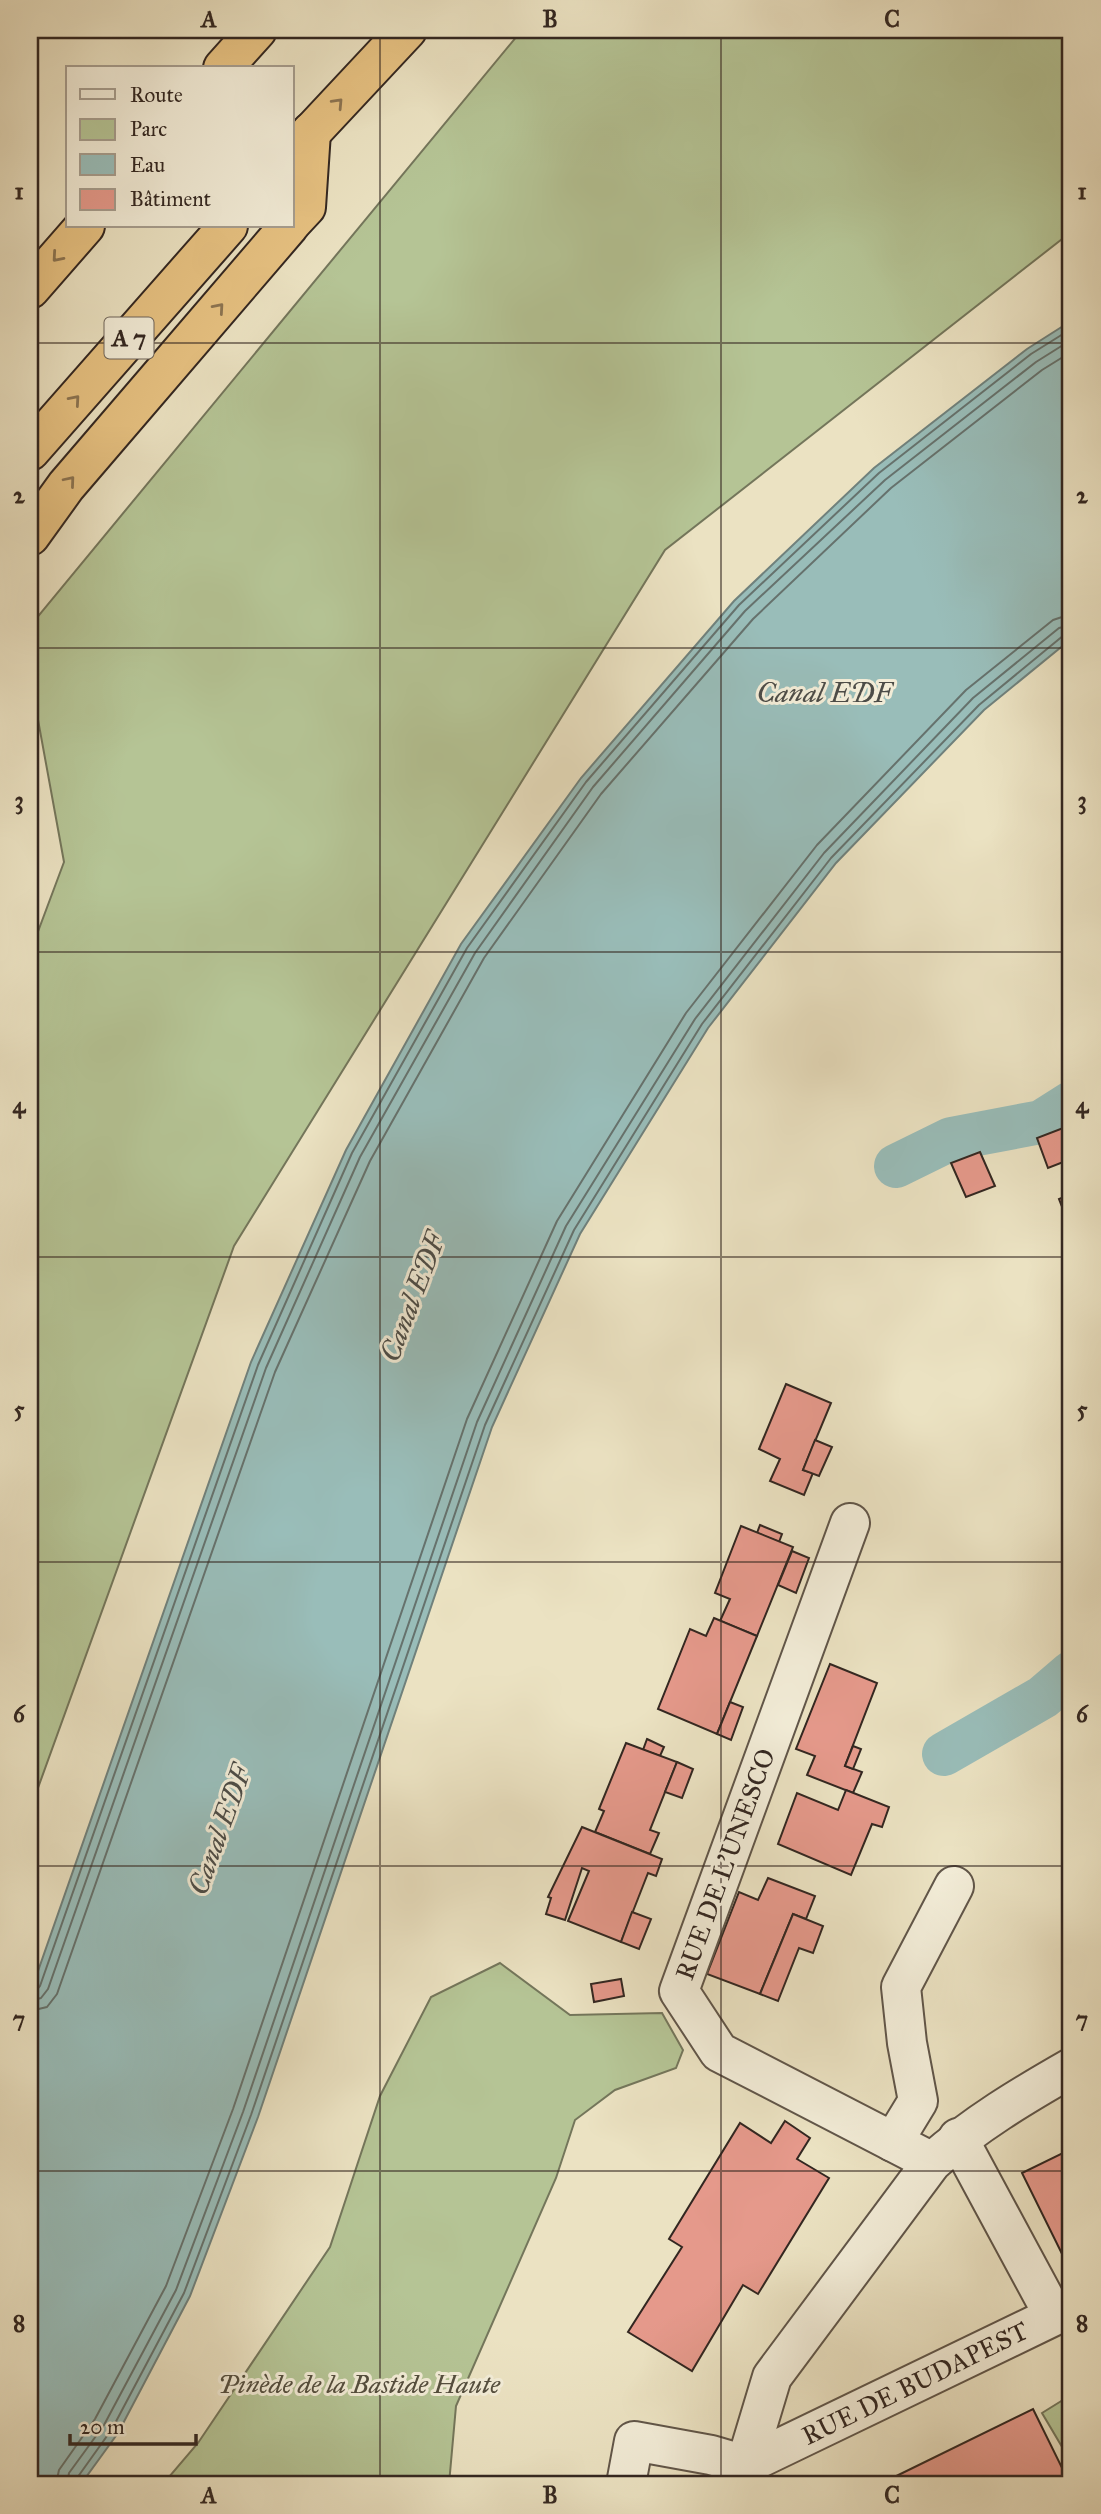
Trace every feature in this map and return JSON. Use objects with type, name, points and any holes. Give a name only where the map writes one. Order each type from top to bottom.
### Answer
[{"type":"highway","points":[[225,66],[257,30]]},
{"type":"highway","points":[[294,221],[306,207],[301,143],[407,30]]},
{"type":"highway","points":[[30,289],[83,228]]},
{"type":"highway","name":"A 7","points":[[30,451],[226,228]]},
{"type":"highway","points":[[30,536],[65,486],[288,228]]},
{"type":"street","name":"RUE DE L'UNESCO","points":[[850,1523],[678,1991],[719,2052],[893,2142],[945,2150]]},
{"type":"street","points":[[893,2142],[918,2101],[907,2043],[901,1987],[954,1886]]},
{"type":"street","points":[[626,2484],[634,2441],[711,2455],[743,2475],[772,2377],[945,2150],[1003,2107],[1071,2068]]},
{"type":"street","name":"RUE DE BUDAPEST","points":[[743,2475],[1054,2316],[945,2150]]},
{"type":"green space","points":[[522,30],[1071,30],[1071,232],[665,550],[234,1246],[30,1810],[30,953],[64,862],[30,676],[30,626]]},
{"type":"green space","name":"Pinède de la Bastide Haute","points":[[500,1963],[570,2015],[662,2013],[683,2050],[676,2068],[615,2090],[575,2120],[556,2178],[456,2406],[449,2484],[163,2484],[198,2443],[330,2247],[380,2096],[431,1997]]},
{"type":"green space","points":[[1071,2395],[1071,2462],[1042,2413]]},
{"type":"water","name":"Canal EDF","points":[[1071,321],[1071,639],[984,710],[836,863],[708,1028],[580,1234],[492,1427],[258,2117],[190,2296],[118,2433],[81,2484],[30,2484],[30,1994],[251,1362],[346,1150],[461,944],[581,778],[734,601],[874,468],[1027,349]]},
{"type":"building","points":[[1071,1125],[1071,1159],[1048,1168],[1037,1138]]},
{"type":"building","points":[[980,1152],[995,1186],[966,1197],[951,1163]]},
{"type":"building","points":[[1071,1194],[1071,1230],[1059,1199]]},
{"type":"building","points":[[786,1384],[831,1403],[803,1470],[813,1473],[804,1495],[770,1481],[780,1459],[759,1449]]},
{"type":"building","points":[[815,1440],[832,1447],[819,1476],[803,1470]]},
{"type":"building","points":[[760,1525],[782,1534],[779,1542],[757,1533]]},
{"type":"building","points":[[741,1526],[793,1547],[757,1636],[720,1621],[730,1599],[715,1593]]},
{"type":"building","points":[[792,1551],[809,1558],[796,1593],[778,1585]]},
{"type":"building","points":[[714,1618],[757,1636],[717,1734],[658,1709],[690,1629],[706,1636]]},
{"type":"building","points":[[830,1664],[877,1683],[845,1766],[862,1772],[853,1793],[807,1775],[815,1756],[796,1749]]},
{"type":"building","points":[[730,1702],[743,1707],[731,1740],[717,1734]]},
{"type":"building","points":[[647,1739],[664,1747],[660,1756],[643,1750]]},
{"type":"building","points":[[626,1743],[677,1762],[650,1830],[659,1833],[650,1854],[595,1832],[604,1811],[599,1809]]},
{"type":"building","points":[[853,1746],[861,1749],[853,1769],[845,1766]]},
{"type":"building","points":[[677,1762],[693,1769],[682,1798],[665,1792]]},
{"type":"building","points":[[846,1790],[889,1807],[882,1827],[872,1824],[851,1875],[778,1844],[797,1793],[838,1810]]},
{"type":"building","points":[[582,1827],[662,1859],[656,1876],[648,1873],[621,1942],[568,1921],[589,1871],[582,1868],[565,1920],[546,1914],[551,1898],[548,1897]]},
{"type":"building","points":[[768,1878],[815,1896],[806,1919],[793,1914],[760,1994],[707,1974],[739,1892],[758,1900]]},
{"type":"building","points":[[632,1912],[651,1919],[639,1949],[621,1942]]},
{"type":"building","points":[[793,1914],[823,1926],[813,1953],[799,1948],[778,2001],[760,1994]]},
{"type":"building","points":[[621,1979],[624,1996],[594,2002],[591,1984]]},
{"type":"building","points":[[785,2121],[810,2138],[797,2159],[829,2178],[758,2294],[743,2285],[692,2371],[628,2332],[682,2247],[669,2239],[740,2123],[771,2143]]},
{"type":"building","points":[[1071,2149],[1071,2272],[1022,2173]]},
{"type":"building","points":[[1033,2409],[1070,2484],[880,2484]]},
{"type":"waterway","points":[[896,1166],[951,1139],[1041,1122],[1071,1103]]},
{"type":"waterway","points":[[944,1754],[1043,1697],[1071,1673]]}]
